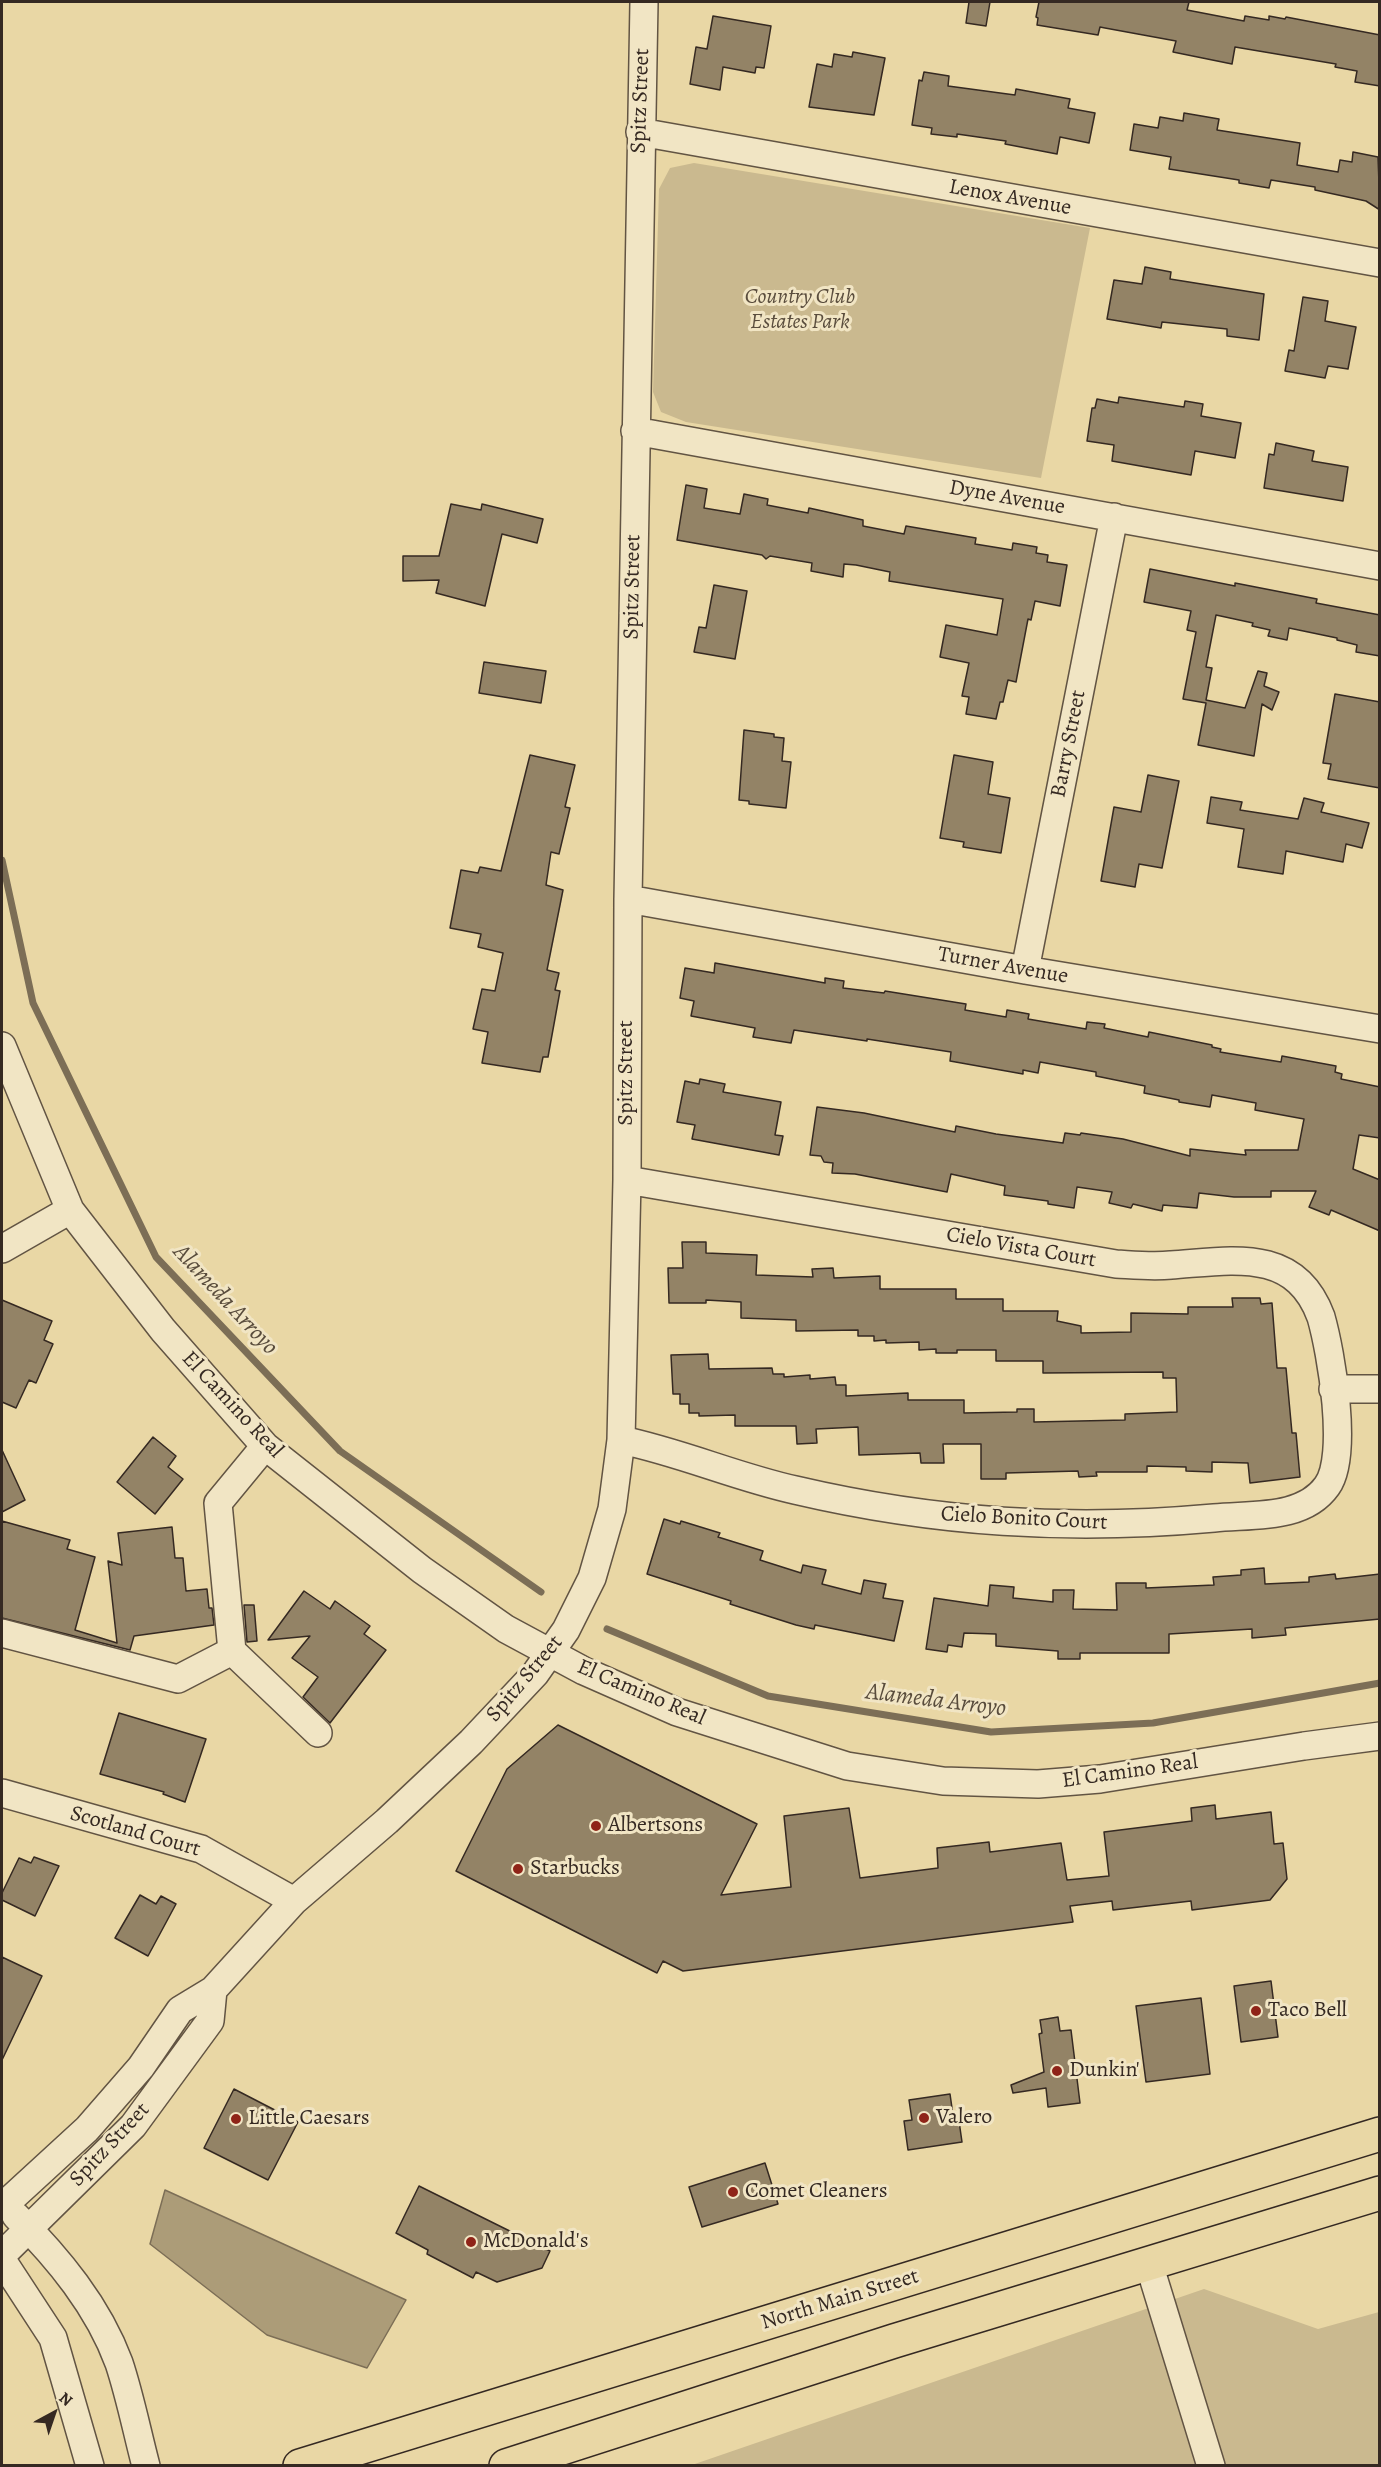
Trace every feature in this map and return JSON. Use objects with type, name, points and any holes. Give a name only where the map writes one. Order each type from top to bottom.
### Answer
[{"type":"main road","name":"North Main Street","points":[[300,2466],[1380,2134]]},
{"type":"main road","points":[[506,2466],[894,2341],[1379,2192]]},
{"type":"street","name":"Spitz Street","points":[[2,2204],[87,2129],[141,2067],[180,2010],[213,1990],[294,1901],[387,1821],[471,1742],[535,1674],[566,1630],[592,1578],[612,1509],[621,1440],[627,1180],[628,899],[635,431],[644,2]]},
{"type":"street","name":"Lenox Avenue","points":[[640,132],[1380,263]]},
{"type":"street","name":"Dyne Avenue","points":[[635,431],[1380,566]]},
{"type":"street","name":"Barry Street","points":[[1025,970],[1114,517]]},
{"type":"street","name":"Turner Avenue","points":[[628,899],[1025,970],[1380,1029]]},
{"type":"street","name":"El Camino Real","points":[[2,1046],[70,1210],[163,1330],[265,1446],[422,1570],[506,1629],[549,1652],[631,1693],[720,1727],[847,1766],[943,1781],[1038,1784],[1100,1779],[1380,1736]]},
{"type":"street","name":"Cielo Vista Court","points":[[627,1180],[1116,1264],[1170,1265],[1240,1260],[1263,1263],[1295,1279],[1317,1306],[1324,1328],[1333,1389]]},
{"type":"street","points":[[2,1249],[70,1210]]},
{"type":"street","points":[[1333,1389],[1380,1389]]},
{"type":"street","name":"Cielo Bonito Court","points":[[621,1440],[793,1490],[952,1519],[1055,1525],[1159,1523],[1280,1512],[1303,1507],[1312,1501],[1329,1484],[1337,1463],[1339,1441],[1333,1389]]},
{"type":"street","points":[[265,1446],[218,1503],[232,1651],[318,1733]]},
{"type":"street","points":[[2,1633],[177,1679],[232,1651]]},
{"type":"street","name":"Scotland Court","points":[[2,1793],[201,1849],[294,1901]]},
{"type":"street","name":"Spitz Street","points":[[2,2255],[133,2126],[210,2021],[213,1990]]},
{"type":"street","points":[[2,2204],[29,2228],[53,2255],[92,2307],[118,2362],[146,2466]]},
{"type":"street","points":[[2,2260],[53,2338],[90,2466]]},
{"type":"street","points":[[1149,2264],[1211,2466]]},
{"type":"green space","name":"Country Club Estates Park","points":[[694,163],[1090,228],[1041,478],[686,422],[661,412],[653,392],[659,189],[670,168]]},
{"type":"green space","points":[[1204,2289],[1318,2329],[1379,2312],[1379,2465],[689,2466]]},
{"type":"shaded area","points":[[165,2190],[406,2300],[367,2368],[267,2335],[150,2244]]},
{"type":"building","points":[[969,2],[990,2],[986,26],[966,23]]},
{"type":"building","points":[[1039,2],[1189,2],[1187,10],[1244,21],[1245,16],[1269,20],[1269,16],[1285,19],[1286,17],[1380,35],[1380,86],[1355,82],[1357,71],[1335,67],[1336,64],[1235,47],[1232,64],[1173,52],[1176,41],[1100,27],[1098,35],[1037,25]]},
{"type":"building","points":[[713,16],[771,26],[764,68],[756,67],[755,73],[723,67],[720,90],[690,84],[696,47],[707,49]]},
{"type":"building","points":[[853,52],[885,58],[874,115],[809,107],[817,64],[832,67],[834,54],[852,57]]},
{"type":"building","points":[[924,72],[949,76],[948,86],[1015,95],[1016,89],[1070,99],[1068,108],[1095,113],[1089,143],[1060,137],[1057,154],[1005,144],[1006,141],[957,134],[957,137],[931,134],[932,128],[912,125],[919,80],[922,81]]},
{"type":"building","points":[[1184,113],[1219,119],[1217,130],[1300,143],[1297,165],[1338,172],[1340,160],[1352,162],[1353,152],[1378,157],[1380,210],[1366,201],[1315,190],[1315,187],[1271,180],[1269,188],[1239,183],[1239,180],[1169,169],[1171,157],[1130,150],[1134,124],[1158,128],[1160,117],[1183,121]]},
{"type":"building","points":[[1145,267],[1171,272],[1170,279],[1264,294],[1259,340],[1227,336],[1227,329],[1162,322],[1161,328],[1107,319],[1114,280],[1142,284]]},
{"type":"building","points":[[1303,297],[1328,301],[1325,321],[1356,327],[1348,369],[1328,366],[1325,378],[1285,371],[1289,350],[1294,351]]},
{"type":"building","points":[[1119,397],[1184,407],[1185,401],[1203,404],[1201,416],[1241,423],[1235,458],[1195,451],[1191,475],[1112,461],[1114,445],[1087,441],[1092,408],[1095,408],[1097,399],[1118,403]]},
{"type":"building","points":[[1276,443],[1314,451],[1312,461],[1348,467],[1343,501],[1264,488],[1269,454],[1274,455]]},
{"type":"building","points":[[686,485],[707,489],[704,508],[740,514],[744,494],[768,499],[767,505],[808,513],[809,508],[863,520],[863,526],[904,534],[906,526],[976,538],[975,544],[1012,550],[1013,543],[1037,547],[1036,553],[1048,555],[1047,562],[1067,565],[1060,606],[1035,601],[1031,620],[1028,619],[1016,682],[1008,680],[996,719],[966,714],[969,697],[962,696],[969,663],[940,657],[946,625],[997,635],[1003,599],[889,581],[890,572],[856,565],[844,564],[843,577],[811,571],[812,563],[770,556],[766,559],[762,555],[677,540]]},
{"type":"building","points":[[451,504],[481,510],[482,504],[543,519],[537,543],[502,534],[485,606],[436,593],[439,580],[403,581],[403,556],[439,556]]},
{"type":"building","points":[[1150,569],[1317,599],[1316,603],[1380,615],[1380,656],[1356,652],[1357,645],[1337,640],[1337,638],[1289,628],[1287,640],[1268,636],[1270,630],[1252,626],[1253,623],[1216,615],[1206,667],[1212,668],[1206,700],[1245,708],[1258,671],[1267,673],[1264,686],[1279,692],[1272,710],[1262,704],[1254,756],[1198,745],[1206,703],[1183,699],[1196,632],[1187,630],[1191,611],[1144,602]]},
{"type":"building","points":[[714,585],[747,591],[735,659],[694,652],[699,627],[706,628]]},
{"type":"building","points":[[484,662],[546,671],[541,703],[479,693]]},
{"type":"building","points":[[1335,694],[1380,702],[1380,788],[1328,779],[1331,764],[1323,763]]},
{"type":"building","points":[[744,730],[774,734],[774,737],[784,738],[782,761],[791,762],[786,808],[749,804],[749,801],[739,800]]},
{"type":"building","points":[[530,755],[575,765],[565,807],[570,808],[559,854],[551,852],[546,885],[563,890],[547,970],[559,973],[555,990],[560,991],[548,1057],[543,1057],[540,1072],[482,1063],[488,1032],[473,1029],[482,989],[495,991],[503,953],[478,947],[481,934],[450,928],[461,870],[478,873],[480,867],[501,871]]},
{"type":"building","points":[[954,755],[993,762],[988,794],[1010,798],[1001,853],[963,847],[964,842],[940,838]]},
{"type":"building","points":[[1148,775],[1179,781],[1162,868],[1139,864],[1135,887],[1101,881],[1114,807],[1141,812]]},
{"type":"building","points":[[1211,797],[1242,802],[1240,810],[1298,819],[1304,798],[1324,803],[1321,812],[1369,823],[1362,848],[1346,844],[1343,862],[1286,851],[1283,874],[1238,867],[1244,829],[1207,823]]},
{"type":"building","points":[[715,963],[825,983],[825,978],[844,981],[843,988],[884,993],[885,991],[966,1004],[965,1010],[1006,1017],[1007,1010],[1029,1014],[1028,1019],[1086,1029],[1087,1022],[1105,1024],[1104,1028],[1148,1037],[1149,1032],[1212,1045],[1212,1047],[1221,1049],[1220,1052],[1281,1062],[1282,1056],[1336,1066],[1335,1072],[1342,1074],[1341,1079],[1380,1087],[1380,1138],[1359,1135],[1353,1169],[1380,1180],[1380,1231],[1331,1210],[1329,1215],[1309,1207],[1316,1191],[1271,1191],[1271,1197],[1234,1197],[1199,1193],[1197,1208],[1163,1205],[1162,1211],[1133,1204],[1131,1208],[1109,1203],[1112,1192],[1077,1187],[1074,1208],[1048,1204],[1048,1201],[1004,1195],[1005,1186],[951,1174],[947,1192],[855,1174],[832,1173],[833,1163],[824,1162],[821,1156],[810,1155],[817,1107],[864,1113],[955,1132],[956,1126],[1063,1143],[1065,1133],[1080,1135],[1081,1133],[1123,1139],[1190,1156],[1190,1149],[1246,1155],[1245,1150],[1298,1150],[1304,1119],[1255,1110],[1256,1103],[1212,1095],[1210,1107],[1179,1102],[1179,1100],[1144,1093],[1145,1086],[1096,1076],[1096,1072],[1040,1062],[1038,1073],[1023,1070],[1023,1074],[950,1061],[951,1052],[867,1039],[867,1041],[794,1030],[791,1043],[753,1037],[755,1028],[691,1016],[694,1001],[680,998],[685,968],[714,973]]},
{"type":"building","points":[[700,1079],[725,1084],[723,1092],[781,1102],[775,1135],[783,1136],[779,1155],[692,1139],[695,1125],[677,1122],[685,1081],[699,1084]]},
{"type":"building","points":[[682,1242],[706,1242],[706,1253],[757,1255],[756,1275],[813,1277],[812,1269],[833,1268],[834,1278],[880,1276],[880,1289],[956,1289],[956,1299],[1003,1299],[1003,1311],[1058,1311],[1057,1321],[1081,1326],[1081,1333],[1131,1332],[1131,1313],[1188,1314],[1188,1307],[1233,1307],[1232,1298],[1260,1298],[1261,1304],[1272,1303],[1277,1368],[1286,1368],[1292,1433],[1296,1433],[1300,1477],[1250,1483],[1248,1463],[1212,1462],[1212,1472],[1186,1471],[1186,1467],[1147,1466],[1147,1472],[1096,1472],[1097,1476],[1079,1477],[1078,1471],[1006,1473],[1006,1479],[981,1479],[981,1444],[943,1444],[944,1463],[921,1463],[920,1453],[859,1455],[858,1427],[816,1429],[817,1443],[797,1444],[796,1426],[735,1426],[735,1415],[699,1416],[699,1413],[689,1413],[689,1404],[680,1404],[680,1394],[673,1394],[671,1355],[708,1354],[709,1369],[772,1368],[773,1374],[784,1374],[784,1377],[810,1375],[810,1379],[835,1377],[836,1385],[846,1385],[846,1396],[908,1393],[908,1400],[964,1400],[964,1413],[1017,1412],[1017,1409],[1034,1409],[1034,1422],[1125,1420],[1125,1414],[1177,1412],[1176,1378],[1163,1378],[1163,1372],[1043,1373],[1043,1361],[996,1361],[996,1350],[957,1350],[957,1353],[936,1353],[936,1349],[919,1350],[919,1342],[874,1341],[874,1336],[858,1336],[858,1330],[796,1331],[796,1320],[741,1318],[741,1302],[706,1300],[706,1303],[669,1303],[668,1268],[683,1268]]},
{"type":"building","points":[[2,1300],[52,1321],[44,1340],[53,1344],[36,1383],[29,1380],[16,1408],[2,1402]]},
{"type":"building","points":[[153,1437],[176,1456],[168,1467],[183,1479],[155,1514],[117,1482]]},
{"type":"building","points":[[2,1450],[25,1500],[2,1512]]},
{"type":"building","points":[[664,1519],[680,1524],[681,1521],[720,1533],[718,1537],[763,1551],[760,1560],[801,1573],[803,1565],[826,1570],[822,1584],[861,1594],[864,1580],[886,1584],[883,1598],[903,1601],[894,1641],[815,1625],[814,1629],[796,1625],[647,1574]]},
{"type":"building","points":[[2,1521],[70,1540],[67,1549],[95,1557],[75,1630],[117,1643],[108,1561],[122,1565],[118,1533],[172,1527],[175,1558],[183,1558],[186,1591],[207,1589],[214,1625],[134,1636],[130,1650],[2,1618]]},
{"type":"building","points":[[1264,1568],[1265,1584],[1309,1582],[1309,1577],[1335,1574],[1336,1579],[1380,1574],[1380,1619],[1285,1628],[1286,1635],[1252,1638],[1252,1629],[1169,1634],[1169,1653],[1080,1653],[1080,1659],[1058,1659],[1058,1651],[996,1646],[996,1634],[964,1633],[962,1647],[948,1645],[947,1652],[926,1649],[934,1598],[988,1606],[990,1585],[1014,1587],[1013,1598],[1053,1602],[1053,1590],[1074,1590],[1073,1609],[1117,1610],[1116,1583],[1146,1583],[1146,1588],[1214,1585],[1213,1577],[1241,1575],[1241,1570]]},
{"type":"building","points":[[304,1591],[330,1609],[335,1601],[370,1626],[364,1634],[386,1650],[330,1723],[303,1697],[318,1677],[292,1658],[310,1636],[268,1640]]},
{"type":"building","points":[[244,1605],[254,1605],[257,1641],[247,1642]]},
{"type":"building","points":[[119,1713],[206,1739],[185,1802],[163,1794],[164,1792],[100,1774]]},
{"type":"building","points":[[558,1725],[757,1824],[721,1895],[791,1887],[784,1816],[849,1808],[860,1878],[938,1868],[937,1848],[989,1842],[990,1852],[1061,1843],[1067,1880],[1109,1876],[1104,1832],[1192,1821],[1191,1808],[1215,1805],[1216,1819],[1271,1812],[1274,1844],[1283,1843],[1287,1879],[1270,1900],[1192,1910],[1191,1901],[1113,1910],[1112,1901],[1070,1906],[1073,1922],[683,1971],[663,1961],[657,1973],[456,1871],[507,1769]]},
{"type":"building","points":[[34,1857],[59,1866],[35,1916],[2,1900],[2,1893],[19,1858],[31,1863]]},
{"type":"building","points":[[140,1895],[156,1904],[161,1896],[176,1904],[148,1956],[115,1938]]},
{"type":"building","points":[[2,1957],[42,1976],[2,2060]]},
{"type":"building","name":"Taco Bell","points":[[1271,1981],[1278,2037],[1241,2042],[1234,1986]]},
{"type":"building","points":[[1201,1998],[1210,2074],[1146,2082],[1136,2006]]},
{"type":"building","points":[[1058,2017],[1060,2031],[1071,2030],[1080,2103],[1048,2107],[1046,2088],[1013,2093],[1011,2085],[1044,2072],[1039,2034],[1042,2033],[1040,2020]]},
{"type":"building","points":[[234,2089],[298,2122],[268,2180],[204,2148]]},
{"type":"building","points":[[950,2094],[953,2115],[958,2114],[962,2142],[908,2150],[904,2121],[912,2120],[909,2100]]},
{"type":"building","points":[[765,2163],[778,2204],[702,2227],[689,2187]]},
{"type":"building","name":"McDonald's","points":[[419,2186],[550,2251],[542,2268],[497,2282],[476,2272],[473,2278],[427,2254],[428,2250],[396,2233]]},
{"type":"waterway","name":"Alameda Arroyo","points":[[2,860],[33,1003],[156,1257],[340,1451],[541,1592]]},
{"type":"waterway","name":"Alameda Arroyo","points":[[607,1629],[768,1696],[991,1732],[1153,1723],[1380,1683]]},
{"type":"place","name":"Albertsons","points":[[596,1826]]},
{"type":"place","name":"Starbucks","points":[[518,1869]]},
{"type":"place","name":"Taco Bell","points":[[1256,2011]]},
{"type":"place","name":"Dunkin'","points":[[1057,2071]]},
{"type":"place","name":"Valero","points":[[924,2118]]},
{"type":"place","name":"Little Caesars","points":[[236,2119]]},
{"type":"place","name":"Comet Cleaners","points":[[733,2192]]},
{"type":"place","name":"McDonald's","points":[[471,2242]]}]
